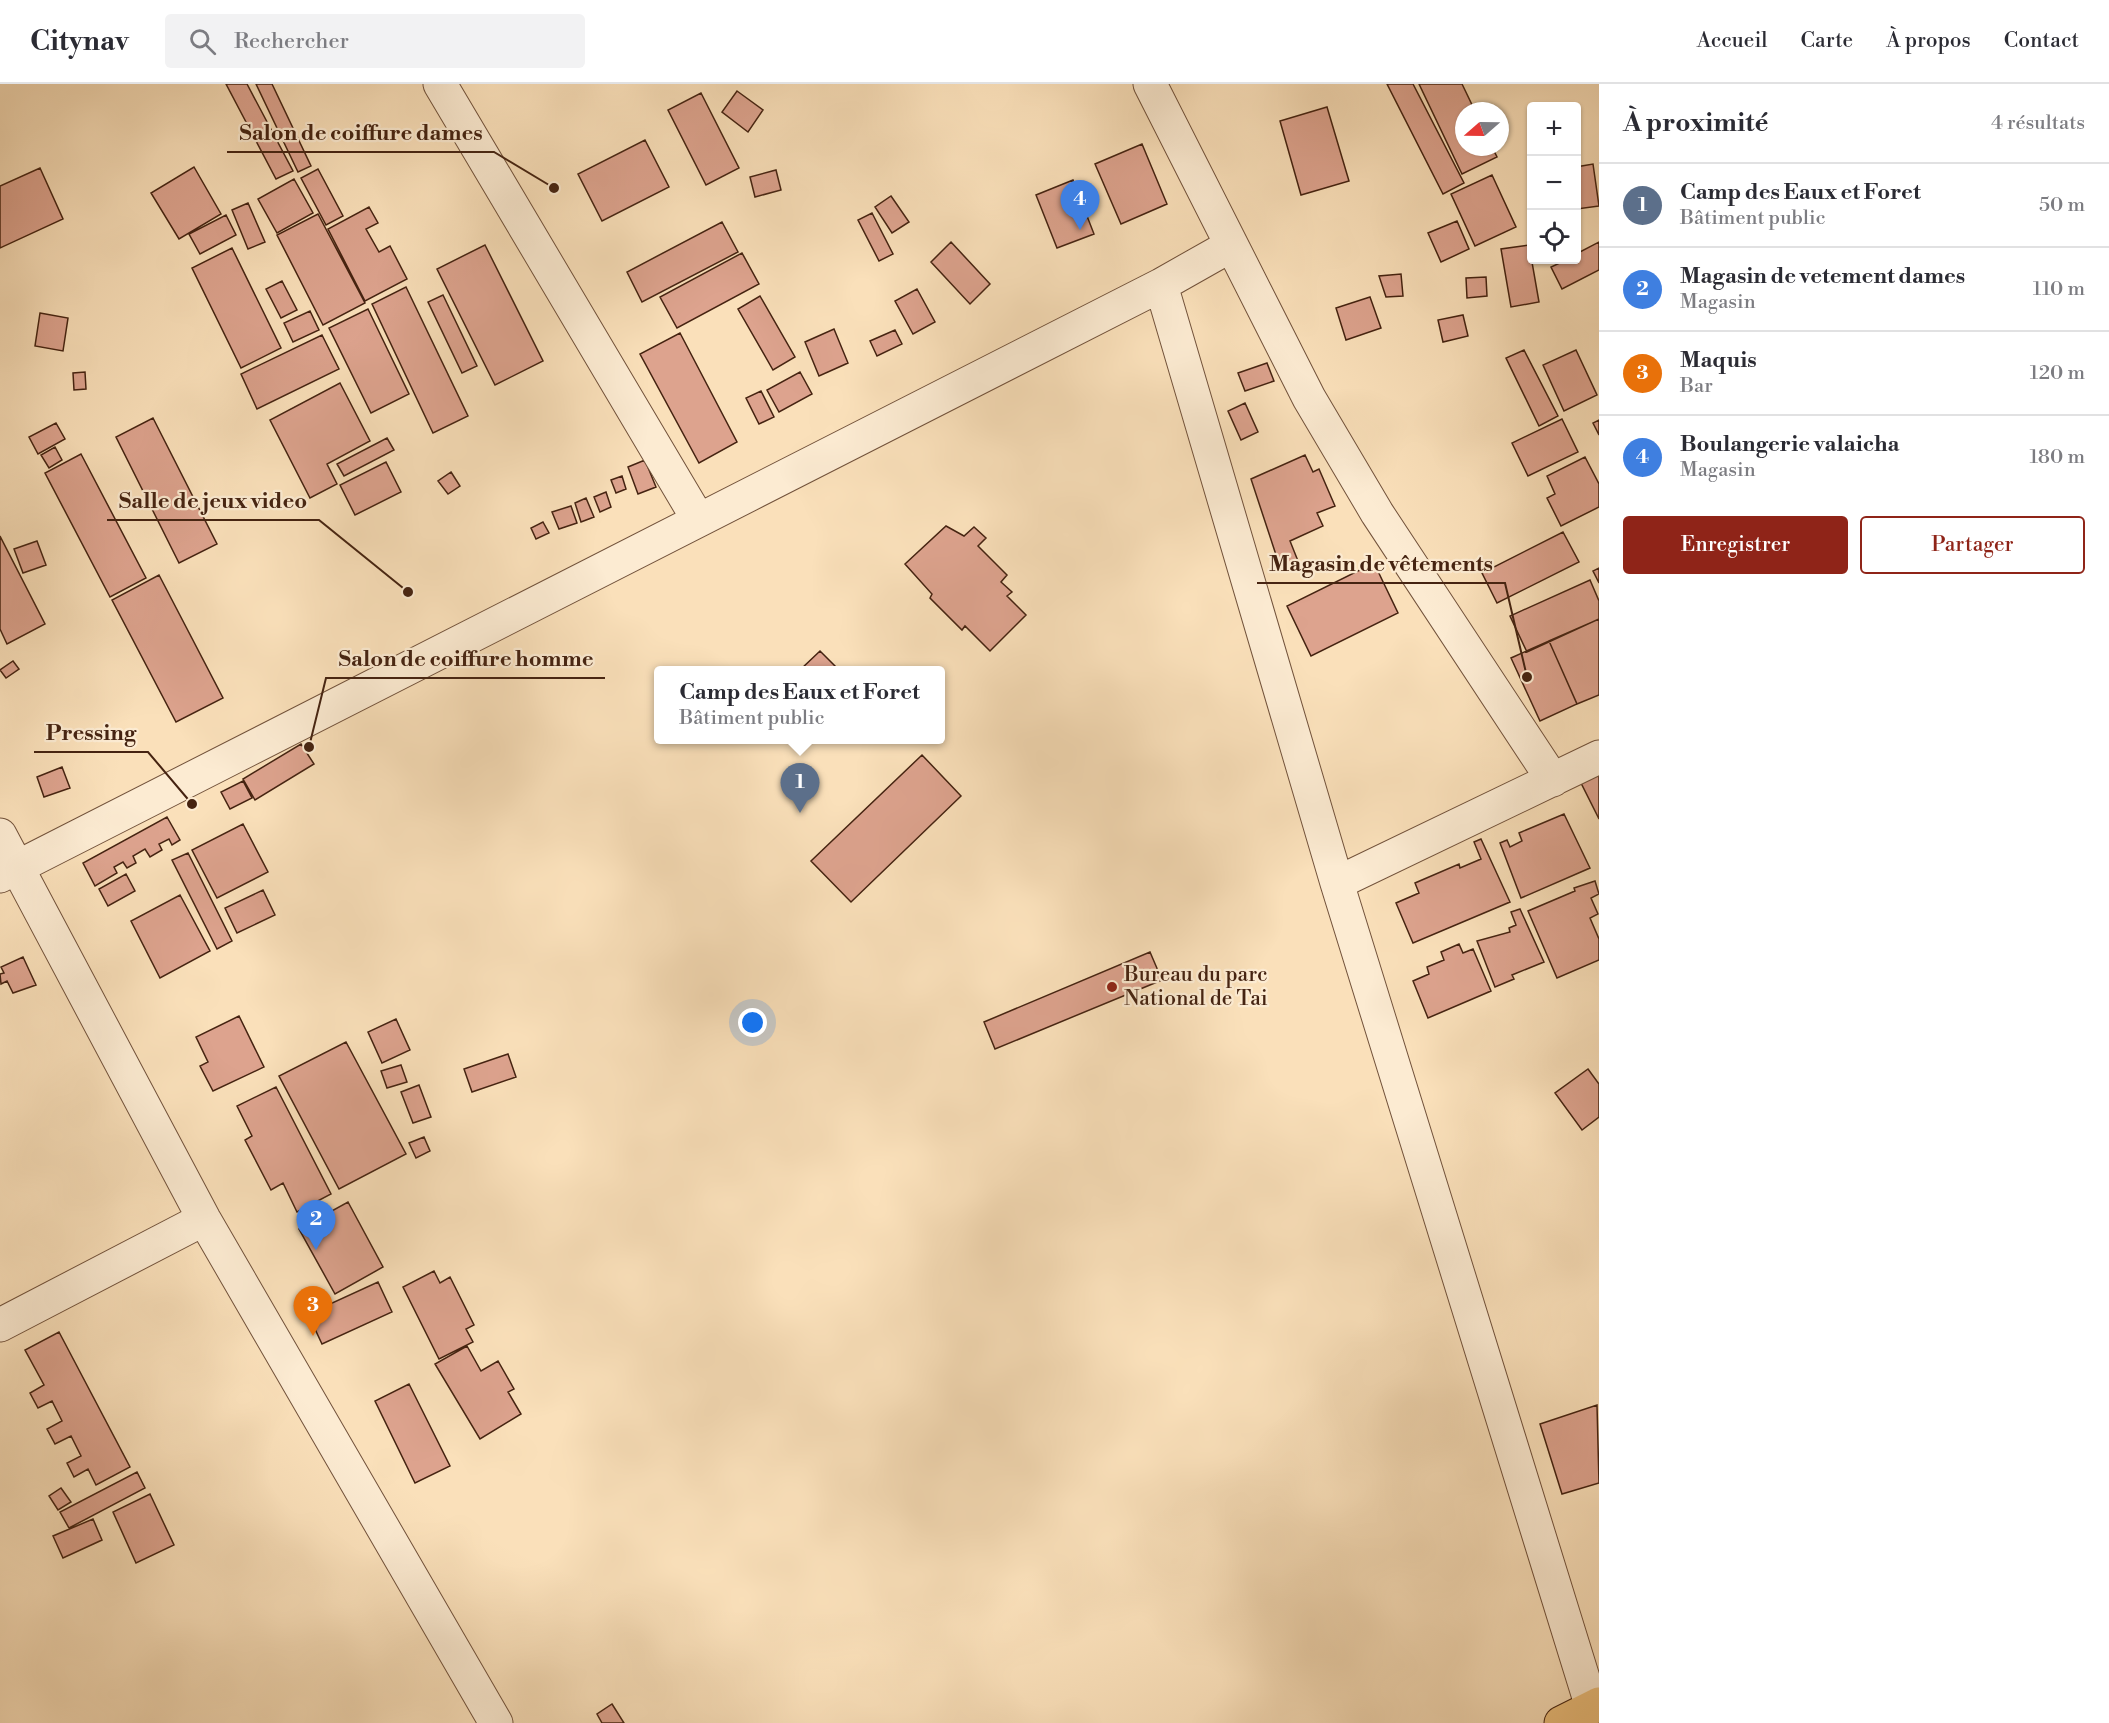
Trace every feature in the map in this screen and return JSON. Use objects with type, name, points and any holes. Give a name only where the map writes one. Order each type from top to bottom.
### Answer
[{"type":"main road","points":[[1561,1723],[1595,1706]]},
{"type":"street","points":[[440,84],[698,519]]},
{"type":"street","points":[[1150,84],[1308,398],[1377,513],[1553,780]]},
{"type":"street","points":[[8,872],[1161,285],[1230,246]]},
{"type":"street","points":[[1161,285],[1336,883],[1595,1706]]},
{"type":"street","points":[[1336,883],[1599,757]]},
{"type":"street","points":[[0,835],[8,872],[204,1219],[496,1723]]},
{"type":"street","points":[[0,1325],[204,1219]]},
{"type":"building","points":[[226,84],[247,84],[293,171],[276,179]]},
{"type":"building","points":[[256,84],[272,84],[311,166],[298,172]]},
{"type":"building","points":[[1387,84],[1413,84],[1464,183],[1443,194]]},
{"type":"building","points":[[1419,84],[1462,84],[1471,102],[1455,102],[1455,156],[1497,157],[1462,174]]},
{"type":"building","points":[[737,91],[763,110],[748,132],[722,112]]},
{"type":"building","points":[[701,93],[739,168],[706,185],[668,110]]},
{"type":"building","points":[[1327,107],[1349,181],[1301,195],[1280,121]]},
{"type":"building","points":[[645,140],[669,187],[602,221],[578,174]]},
{"type":"building","points":[[1142,144],[1167,204],[1121,224],[1095,164]]},
{"type":"building","points":[[1593,164],[1599,206],[1581,208],[1581,166]]},
{"type":"building","points":[[194,167],[221,214],[179,239],[151,193]]},
{"type":"building","points":[[40,168],[63,219],[0,248],[0,186]]},
{"type":"building","points":[[318,169],[343,216],[326,225],[301,178]]},
{"type":"building","points":[[776,170],[781,190],[755,197],[750,177]]},
{"type":"building","points":[[1492,175],[1516,227],[1475,246],[1451,194]]},
{"type":"building","points":[[294,179],[313,213],[277,233],[258,199]]},
{"type":"building","points":[[1073,180],[1094,234],[1057,248],[1036,195]]},
{"type":"building","points":[[891,196],[909,222],[892,233],[875,207]]},
{"type":"building","points":[[248,203],[265,242],[248,249],[232,210]]},
{"type":"building","points":[[369,207],[378,223],[366,229],[379,252],[390,246],[407,279],[365,301],[328,229]]},
{"type":"building","points":[[872,213],[893,254],[879,261],[858,220]]},
{"type":"building","points":[[318,214],[365,303],[323,325],[277,235]]},
{"type":"building","points":[[226,215],[236,235],[200,254],[189,234]]},
{"type":"building","points":[[1457,221],[1469,249],[1441,262],[1428,233]]},
{"type":"building","points":[[722,222],[738,252],[642,302],[627,272]]},
{"type":"building","points":[[951,242],[990,284],[970,304],[931,262]]},
{"type":"building","points":[[1599,242],[1599,270],[1562,289],[1551,267],[1557,264],[1581,264],[1581,251]]},
{"type":"building","points":[[485,245],[543,361],[495,385],[437,269]]},
{"type":"building","points":[[1527,245],[1527,264],[1532,264],[1539,302],[1511,307],[1501,249]]},
{"type":"building","points":[[232,248],[281,348],[241,368],[192,268]]},
{"type":"building","points":[[742,253],[759,284],[677,328],[660,297]]},
{"type":"building","points":[[1401,274],[1403,296],[1386,297],[1379,276]]},
{"type":"building","points":[[1486,277],[1487,296],[1467,298],[1466,278]]},
{"type":"building","points":[[282,281],[297,310],[281,318],[266,289]]},
{"type":"building","points":[[406,287],[468,416],[433,433],[372,304]]},
{"type":"building","points":[[917,289],[935,322],[913,334],[895,301]]},
{"type":"building","points":[[443,295],[477,366],[462,373],[428,302]]},
{"type":"building","points":[[760,296],[795,357],[773,370],[738,309]]},
{"type":"building","points":[[1370,297],[1381,328],[1346,340],[1336,308]]},
{"type":"building","points":[[368,309],[409,394],[371,413],[329,328]]},
{"type":"building","points":[[310,311],[319,330],[293,342],[284,323]]},
{"type":"building","points":[[40,313],[68,318],[63,351],[35,346]]},
{"type":"building","points":[[1463,315],[1468,336],[1443,342],[1438,320]]},
{"type":"building","points":[[834,329],[848,363],[819,376],[805,342]]},
{"type":"building","points":[[895,330],[902,344],[877,356],[870,341]]},
{"type":"building","points":[[680,333],[737,442],[699,463],[640,354]]},
{"type":"building","points":[[322,335],[339,369],[257,409],[241,374]]},
{"type":"building","points":[[1524,350],[1558,416],[1539,426],[1506,358]]},
{"type":"building","points":[[1576,350],[1597,395],[1564,411],[1543,365]]},
{"type":"building","points":[[1267,363],[1274,381],[1245,391],[1238,373]]},
{"type":"building","points":[[85,372],[86,389],[74,390],[73,373]]},
{"type":"building","points":[[800,372],[812,394],[779,412],[767,390]]},
{"type":"building","points":[[340,383],[370,441],[327,464],[337,484],[310,498],[270,420]]},
{"type":"building","points":[[761,391],[774,417],[759,424],[746,398]]},
{"type":"building","points":[[1245,403],[1258,432],[1241,440],[1228,411]]},
{"type":"building","points":[[153,418],[217,544],[179,563],[116,437]]},
{"type":"building","points":[[1562,419],[1578,452],[1528,476],[1512,443]]},
{"type":"building","points":[[1599,420],[1599,435],[1593,423]]},
{"type":"building","points":[[56,423],[65,439],[38,454],[29,437]]},
{"type":"building","points":[[387,438],[394,450],[344,476],[337,464]]},
{"type":"building","points":[[55,447],[62,460],[49,468],[41,455]]},
{"type":"building","points":[[81,454],[146,578],[110,597],[45,473]]},
{"type":"building","points":[[1305,455],[1313,472],[1319,469],[1335,506],[1317,513],[1323,526],[1290,541],[1298,561],[1280,567],[1251,479]]},
{"type":"building","points":[[1585,457],[1599,484],[1599,507],[1561,526],[1547,498],[1555,494],[1547,476]]},
{"type":"building","points":[[645,460],[656,487],[638,494],[628,467]]},
{"type":"building","points":[[386,462],[401,492],[355,515],[340,485]]},
{"type":"building","points":[[451,472],[460,486],[448,494],[438,481]]},
{"type":"building","points":[[622,476],[626,489],[616,493],[611,480]]},
{"type":"building","points":[[606,492],[611,507],[600,512],[594,497]]},
{"type":"building","points":[[586,498],[594,517],[581,522],[575,503]]},
{"type":"building","points":[[571,506],[577,523],[559,529],[552,512]]},
{"type":"building","points":[[543,522],[549,533],[536,539],[531,528]]},
{"type":"building","points":[[946,526],[964,536],[974,527],[986,538],[978,546],[1007,575],[1001,582],[1012,592],[1007,596],[1026,615],[990,651],[965,626],[962,630],[930,598],[932,594],[905,564]]},
{"type":"building","points":[[1563,532],[1579,562],[1497,603],[1482,573]]},
{"type":"building","points":[[0,536],[45,624],[7,644],[0,629]]},
{"type":"building","points":[[37,541],[46,565],[23,573],[14,549]]},
{"type":"building","points":[[1374,563],[1398,613],[1311,656],[1287,606]]},
{"type":"building","points":[[1599,568],[1599,583],[1593,571]]},
{"type":"building","points":[[159,575],[223,698],[176,722],[112,600]]},
{"type":"building","points":[[1590,580],[1599,601],[1599,619],[1527,652],[1510,616]]},
{"type":"building","points":[[1599,619],[1599,695],[1577,704],[1549,641]]},
{"type":"building","points":[[1549,641],[1577,704],[1540,721],[1511,658]]},
{"type":"building","points":[[820,651],[835,666],[804,666]]},
{"type":"building","points":[[13,661],[19,669],[6,678],[0,670]]},
{"type":"building","points":[[301,744],[314,764],[255,800],[243,779]]},
{"type":"building","points":[[922,755],[961,796],[851,902],[811,861]]},
{"type":"building","points":[[1599,765],[1599,819],[1577,775]]},
{"type":"building","points":[[62,767],[70,788],[44,797],[37,777]]},
{"type":"building","points":[[243,781],[252,798],[230,809],[221,792]]},
{"type":"building","points":[[1564,814],[1590,868],[1521,898],[1500,843],[1507,840],[1510,847],[1522,841],[1519,833]]},
{"type":"building","points":[[167,817],[180,840],[172,845],[169,839],[159,844],[162,850],[150,857],[145,849],[133,856],[136,863],[127,868],[123,862],[114,867],[117,873],[95,886],[83,863]]},
{"type":"building","points":[[243,824],[268,872],[217,898],[192,850]]},
{"type":"building","points":[[1481,839],[1510,902],[1413,943],[1396,903],[1419,893],[1415,883],[1459,864],[1460,868],[1481,859],[1474,842]]},
{"type":"building","points":[[188,853],[232,941],[217,949],[172,860]]},
{"type":"building","points":[[126,874],[135,891],[108,906],[99,889]]},
{"type":"building","points":[[1595,881],[1599,894],[1591,898],[1598,914],[1590,918],[1599,939],[1599,960],[1557,978],[1528,911],[1575,891],[1574,888]]},
{"type":"building","points":[[263,890],[275,915],[237,933],[225,908]]},
{"type":"building","points":[[180,895],[210,951],[160,978],[131,921]]},
{"type":"building","points":[[1520,909],[1544,962],[1512,975],[1514,979],[1495,987],[1477,941],[1510,932],[1509,928],[1516,925],[1511,912]]},
{"type":"building","points":[[1459,944],[1463,953],[1473,949],[1491,991],[1428,1018],[1413,981],[1429,974],[1427,967],[1444,960],[1441,952]]},
{"type":"building","points":[[1150,952],[1162,980],[995,1049],[984,1022]]},
{"type":"building","points":[[23,957],[36,985],[13,993],[7,981],[1,984],[0,974],[4,973],[1,967]]},
{"type":"building","points":[[239,1016],[264,1067],[213,1091],[200,1066],[208,1062],[196,1037]]},
{"type":"building","points":[[396,1019],[410,1050],[382,1063],[368,1032]]},
{"type":"building","points":[[346,1042],[406,1154],[339,1189],[279,1076]]},
{"type":"building","points":[[508,1054],[516,1077],[472,1092],[464,1069]]},
{"type":"building","points":[[401,1065],[407,1082],[387,1088],[381,1071]]},
{"type":"building","points":[[1588,1069],[1599,1084],[1599,1117],[1582,1130],[1555,1093]]},
{"type":"building","points":[[419,1085],[431,1117],[413,1123],[401,1092]]},
{"type":"building","points":[[276,1087],[331,1194],[297,1212],[283,1183],[271,1190],[245,1140],[252,1136],[237,1106]]},
{"type":"building","points":[[424,1137],[430,1151],[416,1158],[409,1143]]},
{"type":"building","points":[[348,1202],[383,1267],[335,1294],[299,1229]]},
{"type":"building","points":[[434,1271],[440,1283],[450,1277],[474,1325],[466,1329],[473,1342],[439,1359],[403,1287]]},
{"type":"building","points":[[378,1282],[392,1312],[322,1344],[308,1314]]},
{"type":"building","points":[[59,1332],[130,1467],[96,1485],[88,1469],[74,1477],[67,1463],[81,1456],[71,1436],[55,1444],[47,1429],[62,1421],[52,1401],[38,1408],[30,1393],[44,1385],[25,1350]]},
{"type":"building","points":[[467,1346],[481,1371],[498,1361],[514,1389],[508,1392],[521,1414],[480,1439],[435,1364]]},
{"type":"building","points":[[409,1384],[450,1466],[415,1483],[375,1401]]},
{"type":"building","points":[[1597,1405],[1599,1483],[1562,1494],[1540,1424]]},
{"type":"building","points":[[137,1472],[145,1488],[69,1528],[60,1512]]},
{"type":"building","points":[[61,1488],[71,1502],[58,1510],[49,1496]]},
{"type":"building","points":[[150,1494],[174,1545],[136,1563],[113,1512]]},
{"type":"building","points":[[93,1519],[102,1540],[63,1558],[53,1536]]},
{"type":"building","points":[[612,1704],[624,1723],[602,1723],[597,1714]]},
{"type":"place","name":"Salon de coiffure dames","points":[[554,188]]},
{"type":"place","name":"Boulangerie valaicha","points":[[1080,230]]},
{"type":"place","name":"Salle de jeux video","points":[[408,592]]},
{"type":"place","name":"Magasin de vêtements","points":[[1527,677]]},
{"type":"place","name":"Salon de coiffure homme","points":[[309,747]]},
{"type":"place","name":"Pressing","points":[[192,804]]},
{"type":"place","name":"Camp des Eaux et Foret","points":[[800,813]]},
{"type":"place","name":"Bureau du parc National de Tai","points":[[1112,987]]},
{"type":"place","name":"Magasin de vetement dames","points":[[316,1250]]},
{"type":"place","name":"Maquis","points":[[313,1336]]}]
